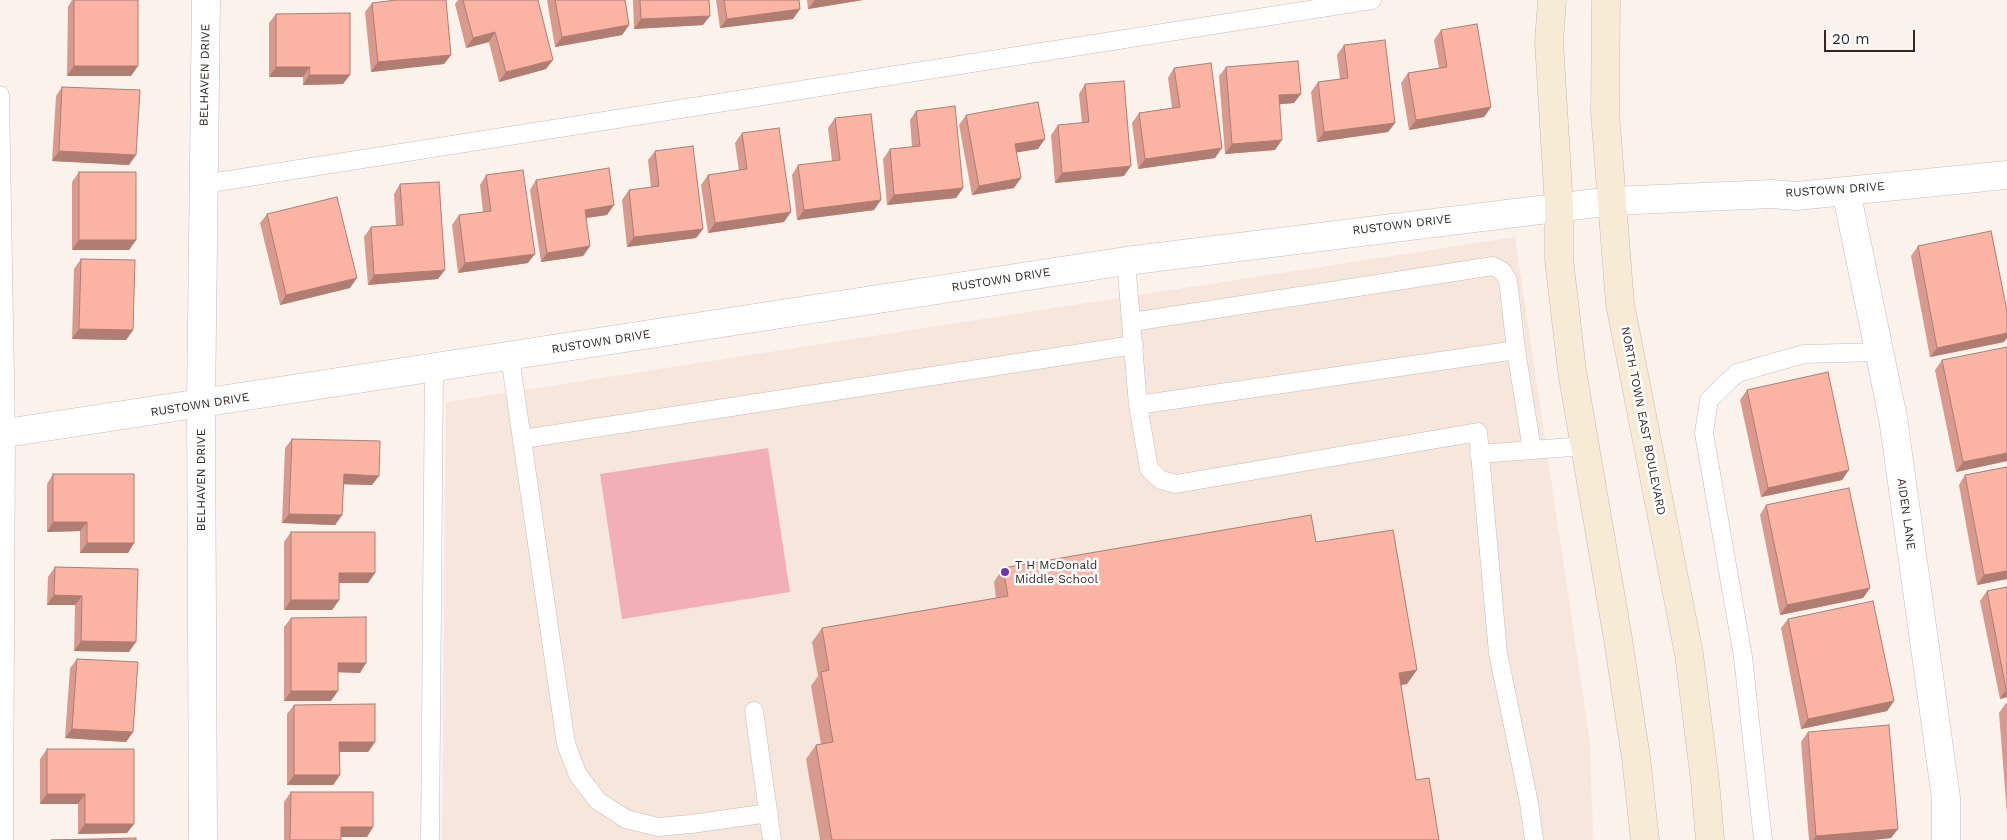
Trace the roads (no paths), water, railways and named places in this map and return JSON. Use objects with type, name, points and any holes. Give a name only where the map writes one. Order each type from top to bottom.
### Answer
[{"type":"main road","points":[[1552,0],[1549,42],[1559,206],[1559,259],[1572,371],[1633,740],[1645,840]]},
{"type":"main road","name":"NORTH TOWN EAST BOULEVARD","points":[[1606,0],[1605,112],[1620,304],[1688,654],[1705,781],[1710,840]]},
{"type":"street","name":"BELHAVEN DRIVE","points":[[203,840],[201,405],[206,0]]},
{"type":"street","name":"RUSTOWN DRIVE","points":[[3,434],[434,369],[1126,260],[1559,206],[1612,201],[1772,194],[1796,196],[2007,175]]},
{"type":"street","name":"AIDEN LANE","points":[[1846,191],[1893,418],[1943,778],[1946,840]]},
{"type":"lane","points":[[204,184],[1372,0]]},
{"type":"lane","points":[[0,95],[4,840]]},
{"type":"lane","points":[[1126,260],[1138,405],[1149,469],[1161,480],[1176,484],[1478,432],[1498,653],[1529,803],[1534,840]]},
{"type":"lane","points":[[1132,322],[1493,266],[1502,271],[1508,280],[1516,350],[1532,450]]},
{"type":"lane","points":[[523,439],[1134,345]]},
{"type":"lane","points":[[1138,405],[1516,350]]},
{"type":"lane","points":[[1763,840],[1743,657],[1704,433],[1708,400],[1736,373],[1804,354],[1879,352]]},
{"type":"lane","points":[[510,357],[566,744],[578,775],[598,801],[626,819],[658,826],[691,824],[769,812]]},
{"type":"lane","points":[[430,840],[434,369]]},
{"type":"lane","points":[[1479,454],[1585,446]]},
{"type":"lane","points":[[754,711],[772,840]]},
{"type":"place","name":"T H McDonald Middle School","points":[[1005,572]]}]
